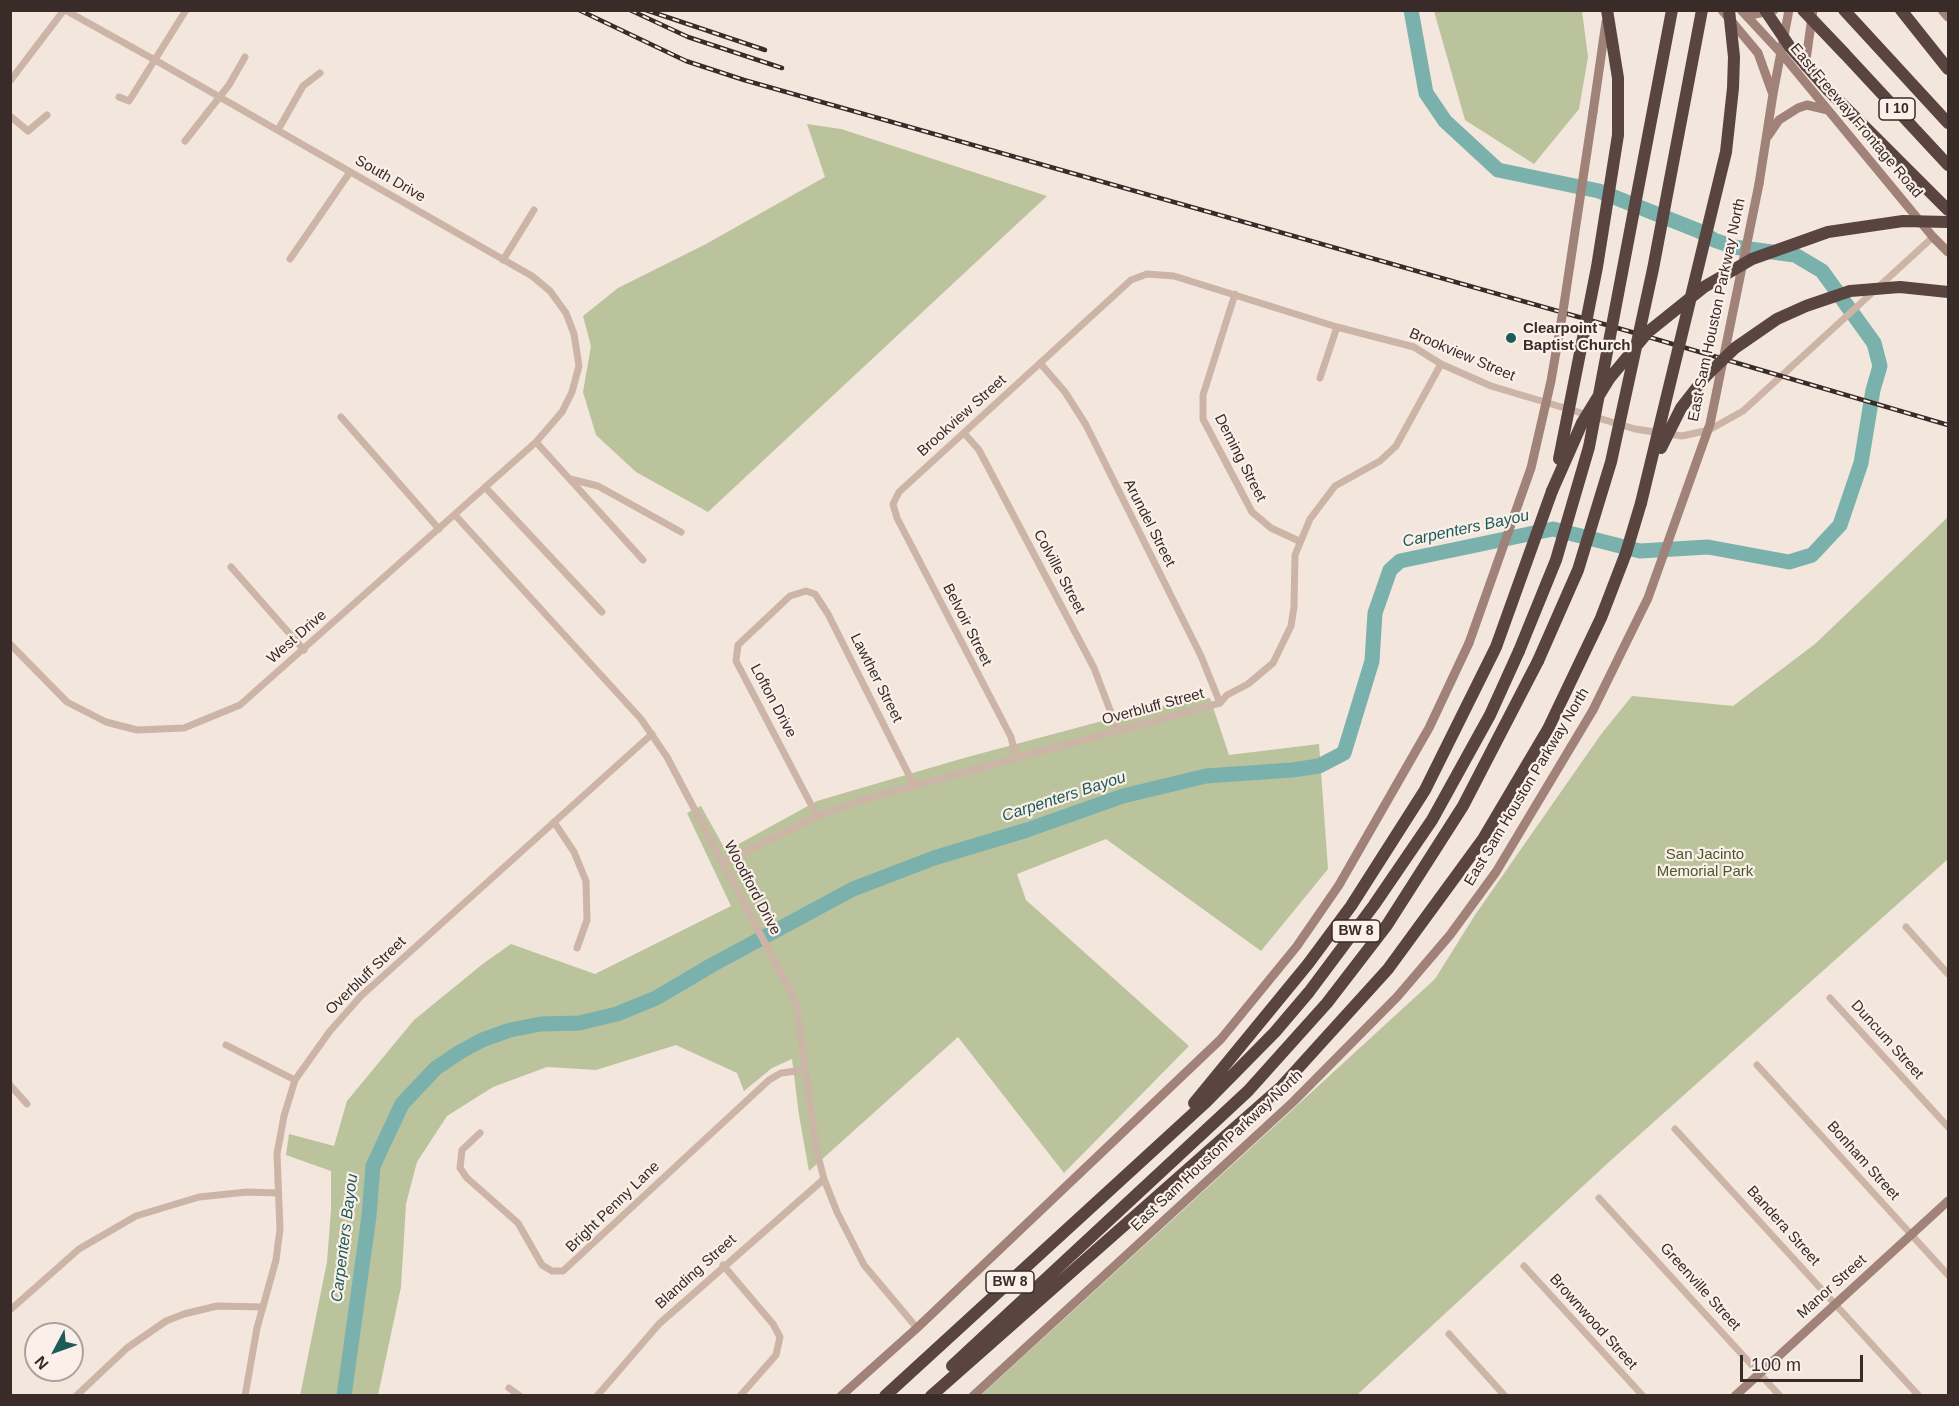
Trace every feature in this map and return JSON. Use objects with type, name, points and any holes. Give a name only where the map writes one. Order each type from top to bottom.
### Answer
[{"type":"highway","points":[[1552,491],[1593,289],[1618,135],[1618,78],[1607,10]]},
{"type":"highway","name":"BW 8","points":[[885,1395],[1134,1168],[1275,1032],[1342,950],[1432,820],[1486,723],[1519,651],[1556,560],[1589,447],[1671,10]]},
{"type":"highway","name":"East Sam Houston Parkway North","points":[[922,1395],[1248,1091],[1327,1003],[1387,925],[1463,806],[1538,661],[1578,570],[1611,462],[1652,279],[1702,10]]},
{"type":"highway","points":[[1641,503],[1726,152],[1734,57],[1729,10]]},
{"type":"highway","points":[[1765,10],[1790,47],[1828,90],[1948,210]]},
{"type":"highway","name":"I 10","points":[[1803,10],[1845,52],[1948,165]]},
{"type":"highway","points":[[1901,10],[1948,69]]},
{"type":"highway","name":"I 10","points":[[1848,14],[1948,123]]},
{"type":"highway","points":[[1134,1168],[1225,1068],[1308,964],[1351,906],[1409,818],[1496,647],[1552,491],[1582,423],[1609,378],[1648,332],[1704,287],[1752,259],[1828,232],[1903,221],[1948,222]]},
{"type":"highway","points":[[931,1395],[1281,1088],[1388,969],[1465,866],[1517,783],[1575,677],[1616,582],[1664,441],[1681,408],[1706,376],[1752,335],[1791,312],[1850,291],[1900,287],[1948,292]]},
{"type":"main road","name":"BW 8","points":[[841,1395],[918,1328],[1221,1039],[1297,946],[1339,885],[1430,728],[1469,644],[1509,536],[1536,446],[1551,381],[1575,245],[1607,10]]},
{"type":"main road","points":[[1722,10],[1758,53],[1773,94]]},
{"type":"main road","points":[[1742,12],[1755,14],[1774,10]]},
{"type":"main road","name":"East Sam Houston Parkway North","points":[[973,1395],[1293,1102],[1397,998],[1450,935],[1496,872],[1593,710],[1648,598],[1710,424],[1759,184],[1789,10]]},
{"type":"main road","points":[[1810,89],[1804,59],[1813,10]]},
{"type":"main road","points":[[1942,10],[1948,17]]},
{"type":"main road","name":"East Freeway Frontage Road","points":[[1742,12],[1781,53],[1947,252]]},
{"type":"main road","points":[[1767,138],[1779,120],[1798,108],[1807,105],[1828,111]]},
{"type":"main road","name":"Manor Street","points":[[1735,1395],[1948,1201]]},
{"type":"street","name":"South Drive","points":[[64,10],[219,96],[532,276],[558,300],[570,320],[578,348],[577,374],[568,401],[554,423],[536,442]]},
{"type":"street","points":[[10,81],[64,10]]},
{"type":"street","points":[[119,97],[129,101],[186,10]]},
{"type":"street","points":[[185,141],[211,110],[245,57]]},
{"type":"street","points":[[278,130],[303,86],[320,73]]},
{"type":"street","points":[[10,116],[28,131],[47,115]]},
{"type":"street","points":[[290,259],[350,172]]},
{"type":"street","points":[[503,260],[534,210]]},
{"type":"street","name":"Brookview Street","points":[[893,504],[899,492],[1131,280],[1139,276],[1165,274],[1235,294],[1337,327],[1414,347],[1441,364],[1491,386],[1635,429],[1661,435],[1682,436],[1709,430],[1743,411],[1842,323],[1933,237]]},
{"type":"street","name":"Deming Street","points":[[1235,294],[1203,395],[1203,419],[1248,506],[1271,528],[1299,541]]},
{"type":"street","points":[[1320,378],[1337,327]]},
{"type":"street","name":"Arundel Street","points":[[1040,363],[1065,392],[1086,425],[1201,656],[1220,703]]},
{"type":"street","name":"Overbluff Street","points":[[723,863],[817,816],[914,785],[1220,703],[1227,695],[1248,684],[1273,663],[1288,635],[1294,607],[1295,555],[1299,541],[1315,511],[1335,486],[1380,460],[1396,446],[1441,364]]},
{"type":"street","points":[[340,417],[439,529]]},
{"type":"street","name":"Colville Street","points":[[963,433],[979,450],[1094,668],[1118,731]]},
{"type":"street","points":[[536,442],[643,560]]},
{"type":"street","name":"West Drive","points":[[10,644],[67,702],[106,722],[137,730],[184,728],[240,705],[536,442]]},
{"type":"street","points":[[570,479],[598,486],[681,532]]},
{"type":"street","points":[[485,487],[602,612]]},
{"type":"street","name":"Belvoir Street","points":[[893,504],[897,518],[1011,737],[1016,758]]},
{"type":"street","name":"Woodford Drive","points":[[455,515],[652,734],[667,757],[796,1002],[816,1148],[824,1179],[864,1265],[918,1328]]},
{"type":"street","points":[[231,567],[304,650]]},
{"type":"street","name":"Lawther Street","points":[[807,591],[815,594],[828,614],[914,785]]},
{"type":"street","name":"Lofton Drive","points":[[807,591],[790,596],[738,645],[735,653],[736,660],[817,816]]},
{"type":"street","name":"Overbluff Street","points":[[245,1395],[263,1307],[278,1250],[280,1229],[279,1139],[296,1080],[330,1031],[361,996],[652,734]]},
{"type":"street","points":[[554,822],[574,852],[586,881],[587,920],[577,948]]},
{"type":"street","points":[[1906,927],[1948,974]]},
{"type":"street","name":"Duncum Street","points":[[1830,998],[1948,1128]]},
{"type":"street","points":[[226,1046],[296,1080]]},
{"type":"street","name":"Bonham Street","points":[[1757,1065],[1948,1275]]},
{"type":"street","name":"Bright Penny Lane","points":[[480,1133],[462,1150],[460,1168],[467,1178],[518,1223],[542,1264],[552,1271],[563,1271],[769,1080],[781,1073],[805,1070]]},
{"type":"street","points":[[10,1085],[27,1104]]},
{"type":"street","name":"Bandera Street","points":[[1676,1129],[1919,1395]]},
{"type":"street","name":"Blanding Street","points":[[597,1395],[659,1324],[824,1179]]},
{"type":"street","points":[[10,1310],[79,1249],[136,1215],[199,1197],[248,1192],[278,1193]]},
{"type":"street","name":"Greenville Street","points":[[1599,1198],[1780,1395]]},
{"type":"street","points":[[723,1266],[773,1324],[780,1337],[776,1355],[740,1395]]},
{"type":"street","name":"Brownwood Street","points":[[1524,1266],[1643,1395]]},
{"type":"street","points":[[75,1395],[127,1348],[166,1321],[217,1306],[263,1307]]},
{"type":"street","points":[[1449,1334],[1505,1395]]},
{"type":"street","points":[[509,1388],[520,1395]]},
{"type":"green space","points":[[1434,11],[1582,11],[1588,57],[1579,109],[1534,164],[1465,120]]},
{"type":"green space","points":[[807,124],[841,129],[1047,196],[708,512],[636,472],[596,435],[583,392],[591,346],[583,316],[618,288],[706,244],[825,177]]},
{"type":"green space","name":"San Jacinto Memorial Park","points":[[1948,517],[1948,859],[1609,1162],[1357,1395],[980,1396],[1435,979],[1475,915],[1602,733],[1632,696],[1733,706],[1815,644]]},
{"type":"green space","points":[[1210,698],[1229,755],[1319,744],[1328,869],[1261,951],[1106,839],[1017,874],[1026,900],[1189,1046],[1064,1173],[958,1037],[809,1171],[792,1059],[772,1068],[744,1091],[737,1073],[676,1045],[596,1070],[547,1067],[493,1087],[447,1116],[417,1162],[406,1204],[401,1287],[378,1395],[300,1396],[327,1262],[331,1171],[286,1155],[289,1134],[334,1146],[347,1101],[414,1020],[484,963],[511,944],[595,974],[731,906],[687,813],[701,806],[726,851],[817,801],[964,758],[1147,709]]},
{"type":"waterway","name":"Carpenters Bayou","points":[[344,1396],[369,1216],[373,1166],[402,1104],[436,1068],[460,1052],[482,1040],[510,1030],[541,1024],[579,1023],[617,1014],[656,998],[853,889],[934,858],[1027,830],[1123,796],[1206,776],[1319,766],[1344,753],[1372,661],[1375,613],[1390,570],[1400,561],[1553,529],[1640,551],[1708,547],[1789,562],[1812,555],[1840,525],[1861,463],[1873,390],[1880,366],[1874,343],[1822,271],[1795,255],[1734,247],[1714,240],[1699,231],[1599,191],[1498,170],[1445,121],[1426,93],[1411,10]]},
{"type":"railway","points":[[579,10],[686,61],[744,80],[1635,333],[1948,425]]},
{"type":"railway","points":[[630,10],[688,37],[782,68]]},
{"type":"railway","points":[[646,10],[765,50]]},
{"type":"place","name":"Clearpoint Baptist Church","points":[[1511,338]]}]
